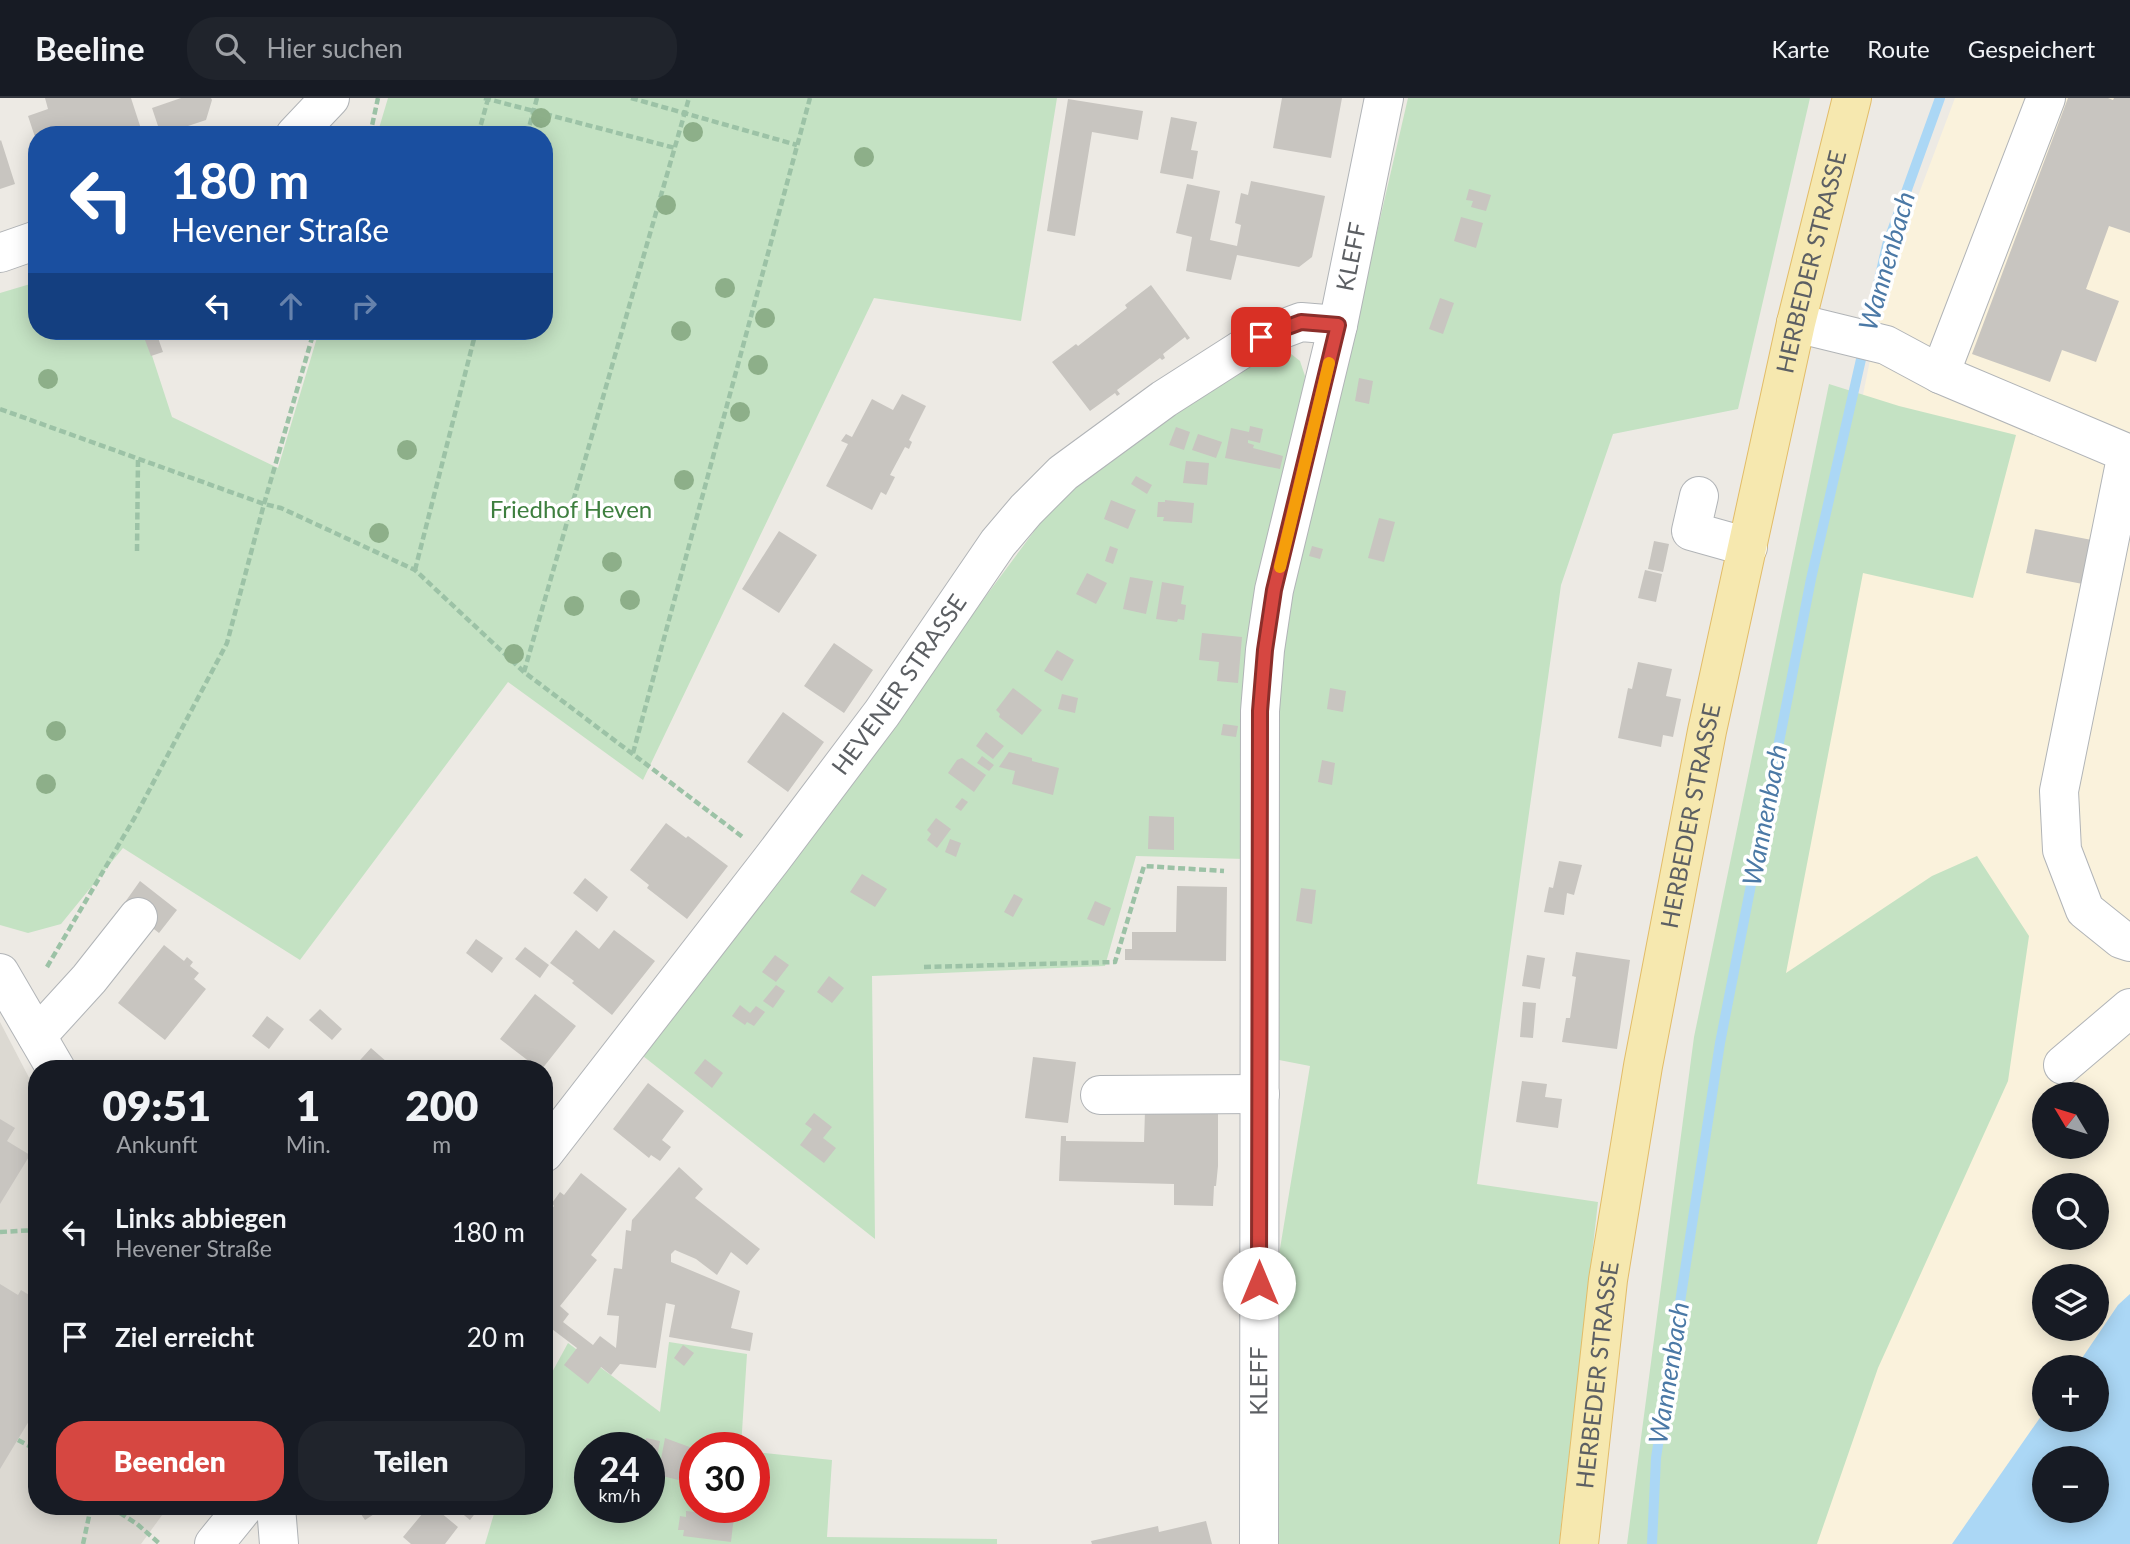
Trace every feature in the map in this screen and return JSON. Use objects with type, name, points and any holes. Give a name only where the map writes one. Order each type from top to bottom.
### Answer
[{"type":"main road","name":"HERBEDER STRASSE","points":[[1579,1544],[1608,1280],[1641,1080],[1707,731],[1796,323],[1852,98]]},
{"type":"street","points":[[304,126],[330,98]]},
{"type":"street","name":"KLEFF","points":[[1259,1544],[1260,711],[1265,650],[1274,590],[1338,325],[1384,98]]},
{"type":"street","points":[[1940,374],[2046,98]]},
{"type":"street","points":[[0,253],[28,243]]},
{"type":"street","name":"HEVENER STRASSE","points":[[553,1141],[882,712],[998,543],[1063,473],[1164,399],[1261,337],[1301,322],[1338,325]]},
{"type":"street","points":[[1796,323],[1871,341],[1940,374],[2128,450],[2059,791],[2062,850],[2085,911],[2121,939],[2130,942]]},
{"type":"street","points":[[1699,496],[1691,531],[1748,547]]},
{"type":"street","points":[[30,1023],[89,979],[138,917]]},
{"type":"street","points":[[0,973],[52,1060]]},
{"type":"street","points":[[2063,1065],[2130,1008]]},
{"type":"street","points":[[1100,1095],[1260,1094]]},
{"type":"street","points":[[214,1544],[238,1515]]},
{"type":"street","points":[[277,1515],[279,1544]]},
{"type":"path","points":[[372,126],[378,98]]},
{"type":"path","points":[[480,126],[487,98],[675,148]]},
{"type":"path","points":[[529,126],[537,98]]},
{"type":"path","points":[[631,98],[649,100],[797,145]]},
{"type":"path","points":[[524,672],[689,98]]},
{"type":"path","points":[[633,753],[810,98]]},
{"type":"path","points":[[30,1023],[227,643],[311,340]]},
{"type":"path","points":[[415,570],[475,340]]},
{"type":"path","points":[[0,408],[281,508],[415,570],[524,672],[772,859]]},
{"type":"path","points":[[137,551],[138,458]]},
{"type":"path","points":[[925,967],[1115,962],[1144,866],[1260,873]]},
{"type":"path","points":[[0,1232],[28,1230]]},
{"type":"path","points":[[18,1440],[28,1445]]},
{"type":"path","points":[[83,1544],[89,1515]]},
{"type":"path","points":[[123,1515],[160,1544]]},
{"type":"shaded area","points":[[1955,98],[2130,98],[2130,1294],[2109,1318],[2109,1264],[2032,1264],[2032,1341],[2094,1341],[2084,1355],[2032,1355],[2032,1429],[1952,1544],[1663,1544],[1741,1002],[1870,360],[1898,249]]},
{"type":"shaded area","points":[[0,1022],[28,1076],[28,1515],[162,1515],[141,1544],[0,1544]]},
{"type":"green space","name":"Friedhof Heven","points":[[388,98],[1057,98],[1021,321],[874,298],[643,780],[508,682],[300,960],[123,848],[61,924],[28,933],[0,925],[0,293],[28,285],[28,340],[147,340],[172,417],[278,468],[316,340],[553,340],[553,126],[380,126]]},
{"type":"green space","points":[[1408,98],[1810,98],[1738,409],[1613,434],[1561,585],[1477,1184],[1598,1202],[1559,1544],[1278,1544],[1276,1273],[1310,1066],[1269,1058],[1275,706],[1286,625]]},
{"type":"green space","points":[[1286,350],[1300,361],[1305,376],[1245,859],[1136,856],[1105,966],[872,976],[875,1239],[643,1056],[1050,510],[1129,440],[1262,352]]},
{"type":"green space","points":[[1829,384],[1899,406],[2016,435],[1973,598],[1863,573],[1786,973],[1932,876],[1977,856],[2029,936],[2008,1081],[1878,1368],[1817,1544],[1627,1544],[1694,1037]]},
{"type":"green space","points":[[669,1342],[747,1354],[742,1432],[679,1432],[679,1523],[770,1523],[770,1454],[832,1460],[827,1537],[997,1539],[997,1544],[485,1544],[494,1515],[553,1515],[553,1370],[568,1343],[660,1412]]},
{"type":"water","points":[[2130,1294],[2130,1544],[1952,1544],[2032,1429],[2032,1432],[2109,1432],[2109,1355],[2084,1355],[2094,1341],[2109,1341],[2109,1318]]},
{"type":"building","points":[[45,98],[131,98],[140,126],[31,126],[28,116],[48,109]]},
{"type":"building","points":[[181,98],[212,100],[206,120],[188,126],[158,126],[152,108]]},
{"type":"building","points":[[1282,98],[1342,98],[1331,158],[1273,148]]},
{"type":"building","points":[[2068,98],[2130,98],[2130,233],[2109,226],[2086,289],[2119,301],[2096,362],[2062,350],[2050,382],[1972,354]]},
{"type":"building","points":[[1068,99],[1143,111],[1138,140],[1092,132],[1075,236],[1047,231]]},
{"type":"building","points":[[1171,117],[1197,122],[1191,150],[1198,151],[1193,179],[1160,173]]},
{"type":"building","points":[[0,141],[15,184],[0,189]]},
{"type":"building","points":[[1251,181],[1325,196],[1312,257],[1299,267],[1237,255],[1231,280],[1186,271],[1192,237],[1176,233],[1187,184],[1220,191],[1210,240],[1237,246],[1241,225],[1235,223],[1241,193],[1248,195]]},
{"type":"building","points":[[1469,189],[1491,195],[1486,211],[1471,207],[1473,201],[1466,200]]},
{"type":"building","points":[[1461,217],[1483,223],[1476,248],[1454,241]]},
{"type":"building","points":[[1151,285],[1190,338],[1187,340],[1185,337],[1163,354],[1165,358],[1160,358],[1117,390],[1120,394],[1117,396],[1115,393],[1090,411],[1052,362],[1076,344],[1078,346],[1127,308],[1125,305]]},
{"type":"building","points":[[1440,298],[1454,303],[1443,334],[1429,329]]},
{"type":"building","points":[[145,340],[159,340],[163,352],[151,356]]},
{"type":"building","points":[[1359,378],[1373,381],[1369,404],[1355,401]]},
{"type":"building","points":[[902,394],[926,406],[909,440],[912,442],[909,449],[905,447],[890,475],[895,477],[886,495],[881,492],[872,510],[826,486],[848,444],[841,441],[846,434],[852,437],[872,399],[893,410]]},
{"type":"building","points":[[1250,426],[1263,429],[1260,443],[1248,440],[1248,443],[1254,445],[1253,448],[1283,456],[1280,469],[1225,458],[1231,428],[1249,432]]},
{"type":"building","points":[[1176,427],[1190,432],[1184,450],[1169,445]]},
{"type":"building","points":[[1198,434],[1222,442],[1216,458],[1192,450]]},
{"type":"building","points":[[1186,461],[1209,463],[1207,485],[1183,483]]},
{"type":"building","points":[[1136,476],[1152,485],[1147,494],[1131,484]]},
{"type":"building","points":[[1111,500],[1136,510],[1128,529],[1104,519]]},
{"type":"building","points":[[1165,500],[1194,503],[1192,523],[1163,521],[1164,517],[1157,517],[1158,502]]},
{"type":"building","points":[[1379,518],[1395,522],[1384,562],[1368,558]]},
{"type":"building","points":[[2035,529],[2097,541],[2088,585],[2026,573]]},
{"type":"building","points":[[779,531],[817,555],[779,613],[742,589]]},
{"type":"building","points":[[1654,541],[1669,544],[1663,572],[1648,569]]},
{"type":"building","points":[[1110,546],[1118,549],[1113,564],[1105,561]]},
{"type":"building","points":[[1312,546],[1323,549],[1320,559],[1309,556]]},
{"type":"building","points":[[1645,570],[1662,574],[1656,602],[1638,598]]},
{"type":"building","points":[[1087,573],[1107,583],[1096,604],[1076,594]]},
{"type":"building","points":[[1130,577],[1153,581],[1146,614],[1123,609]]},
{"type":"building","points":[[1162,582],[1184,586],[1181,604],[1186,605],[1184,620],[1178,619],[1177,622],[1156,619]]},
{"type":"building","points":[[1202,633],[1242,637],[1238,683],[1217,681],[1219,662],[1199,660]]},
{"type":"building","points":[[834,643],[873,670],[844,713],[804,686]]},
{"type":"building","points":[[1057,650],[1074,660],[1062,681],[1044,671]]},
{"type":"building","points":[[1638,662],[1672,669],[1666,696],[1681,699],[1673,737],[1663,735],[1661,747],[1618,738],[1628,688],[1632,689]]},
{"type":"building","points":[[1013,688],[1042,710],[1022,735],[999,717],[1000,714],[996,710]]},
{"type":"building","points":[[1330,688],[1346,691],[1343,712],[1327,709]]},
{"type":"building","points":[[1062,694],[1078,698],[1075,713],[1058,709]]},
{"type":"building","points":[[783,712],[824,742],[788,792],[747,762]]},
{"type":"building","points":[[1223,724],[1238,726],[1236,737],[1221,735]]},
{"type":"building","points":[[986,732],[1004,746],[993,759],[976,746]]},
{"type":"building","points":[[1009,752],[1059,768],[1053,795],[1012,784],[1015,771],[999,767]]},
{"type":"building","points":[[982,756],[994,765],[989,771],[977,763]]},
{"type":"building","points":[[962,758],[986,775],[974,792],[948,773],[957,760]]},
{"type":"building","points":[[1322,760],[1335,763],[1332,785],[1318,782]]},
{"type":"building","points":[[962,798],[968,802],[961,811],[955,807]]},
{"type":"building","points":[[1149,816],[1174,817],[1174,850],[1148,849]]},
{"type":"building","points":[[936,818],[951,829],[937,848],[927,840],[931,834],[927,830]]},
{"type":"building","points":[[666,823],[728,866],[687,919],[647,888],[649,885],[630,870]]},
{"type":"building","points":[[950,839],[961,843],[956,857],[945,852]]},
{"type":"building","points":[[1559,861],[1582,865],[1574,895],[1567,893],[1564,915],[1544,912],[1549,887],[1553,888]]},
{"type":"building","points":[[862,874],[887,889],[875,907],[850,892]]},
{"type":"building","points":[[585,878],[608,897],[597,912],[573,893]]},
{"type":"building","points":[[140,881],[177,910],[159,933],[123,905]]},
{"type":"building","points":[[1177,886],[1227,887],[1226,961],[1125,960],[1125,949],[1132,949],[1132,932],[1176,932]]},
{"type":"building","points":[[1301,888],[1316,890],[1312,924],[1296,921]]},
{"type":"building","points":[[1014,894],[1023,899],[1013,917],[1004,912]]},
{"type":"building","points":[[1095,901],[1111,908],[1104,926],[1087,919]]},
{"type":"building","points":[[576,930],[599,949],[614,930],[655,961],[612,1015],[550,963]]},
{"type":"building","points":[[476,939],[503,958],[492,973],[466,953]]},
{"type":"building","points":[[164,945],[184,961],[187,957],[193,962],[190,966],[199,973],[194,979],[206,989],[165,1040],[118,1003]]},
{"type":"building","points":[[525,947],[549,965],[540,978],[515,959]]},
{"type":"building","points":[[1576,952],[1630,960],[1617,1049],[1562,1042],[1566,1018],[1570,1018],[1576,977],[1572,976]]},
{"type":"building","points":[[775,955],[789,965],[776,982],[762,972]]},
{"type":"building","points":[[1527,955],[1545,958],[1540,989],[1522,986]]},
{"type":"building","points":[[829,976],[844,988],[832,1003],[817,992]]},
{"type":"building","points":[[776,985],[785,991],[773,1008],[763,1001]]},
{"type":"building","points":[[535,994],[576,1026],[549,1060],[527,1060],[500,1039]]},
{"type":"building","points":[[1523,1002],[1536,1003],[1533,1038],[1520,1037]]},
{"type":"building","points":[[740,1005],[750,1013],[756,1006],[765,1012],[754,1026],[747,1022],[745,1025],[732,1016]]},
{"type":"building","points":[[320,1009],[342,1029],[332,1040],[309,1020]]},
{"type":"building","points":[[267,1016],[284,1029],[269,1049],[252,1036]]},
{"type":"building","points":[[371,1048],[385,1060],[360,1060]]},
{"type":"building","points":[[1033,1057],[1076,1062],[1068,1123],[1025,1118]]},
{"type":"building","points":[[705,1059],[723,1073],[712,1088],[694,1073]]},
{"type":"building","points":[[1522,1081],[1547,1084],[1545,1097],[1562,1099],[1558,1128],[1516,1122]]},
{"type":"building","points":[[648,1083],[684,1111],[662,1140],[671,1147],[660,1161],[651,1155],[649,1158],[613,1129]]},
{"type":"building","points":[[1145,1111],[1218,1113],[1218,1166],[1213,1206],[1174,1205],[1174,1184],[1059,1181],[1061,1136],[1066,1136],[1066,1141],[1144,1142]]},
{"type":"building","points":[[814,1113],[832,1127],[823,1138],[836,1148],[824,1163],[800,1145],[812,1129],[805,1124]]},
{"type":"building","points":[[0,1119],[15,1128],[7,1141],[28,1154],[28,1158],[0,1204]]},
{"type":"building","points":[[679,1167],[703,1189],[695,1198],[760,1249],[747,1265],[731,1252],[717,1275],[696,1259],[675,1250],[671,1254],[671,1262],[740,1291],[731,1328],[753,1333],[750,1351],[669,1337],[675,1305],[666,1303],[656,1368],[620,1364],[611,1375],[601,1367],[588,1384],[564,1365],[577,1348],[553,1330],[553,1202],[560,1192],[564,1195],[581,1173],[627,1209],[591,1255],[597,1260],[560,1306],[569,1314],[563,1322],[593,1345],[600,1336],[616,1348],[619,1316],[607,1315],[614,1268],[622,1269],[626,1230],[631,1231],[632,1220]]},
{"type":"building","points":[[0,1284],[18,1295],[21,1290],[28,1294],[28,1423],[0,1469]]},
{"type":"building","points":[[683,1345],[694,1353],[684,1366],[674,1358]]},
{"type":"building","points":[[665,1438],[679,1443],[679,1480],[665,1477]]},
{"type":"building","points":[[421,1515],[444,1515],[458,1527],[445,1544],[411,1544],[403,1537]]},
{"type":"building","points":[[1206,1521],[1212,1544],[1092,1544],[1091,1541],[1158,1526],[1159,1532]]},
{"type":"building","points":[[679,1523],[733,1523],[731,1542],[683,1536],[684,1530],[678,1530]]},
{"type":"waterway","name":"Wannenbach","points":[[1652,1544],[1656,1458],[1720,1043],[1811,579],[1887,245],[1940,98]]},
{"type":"slow traffic","points":[[1280,567],[1329,363]]},
{"type":"route","points":[[1259,1283],[1260,711],[1265,650],[1274,590],[1338,325],[1301,322],[1261,337]]}]
